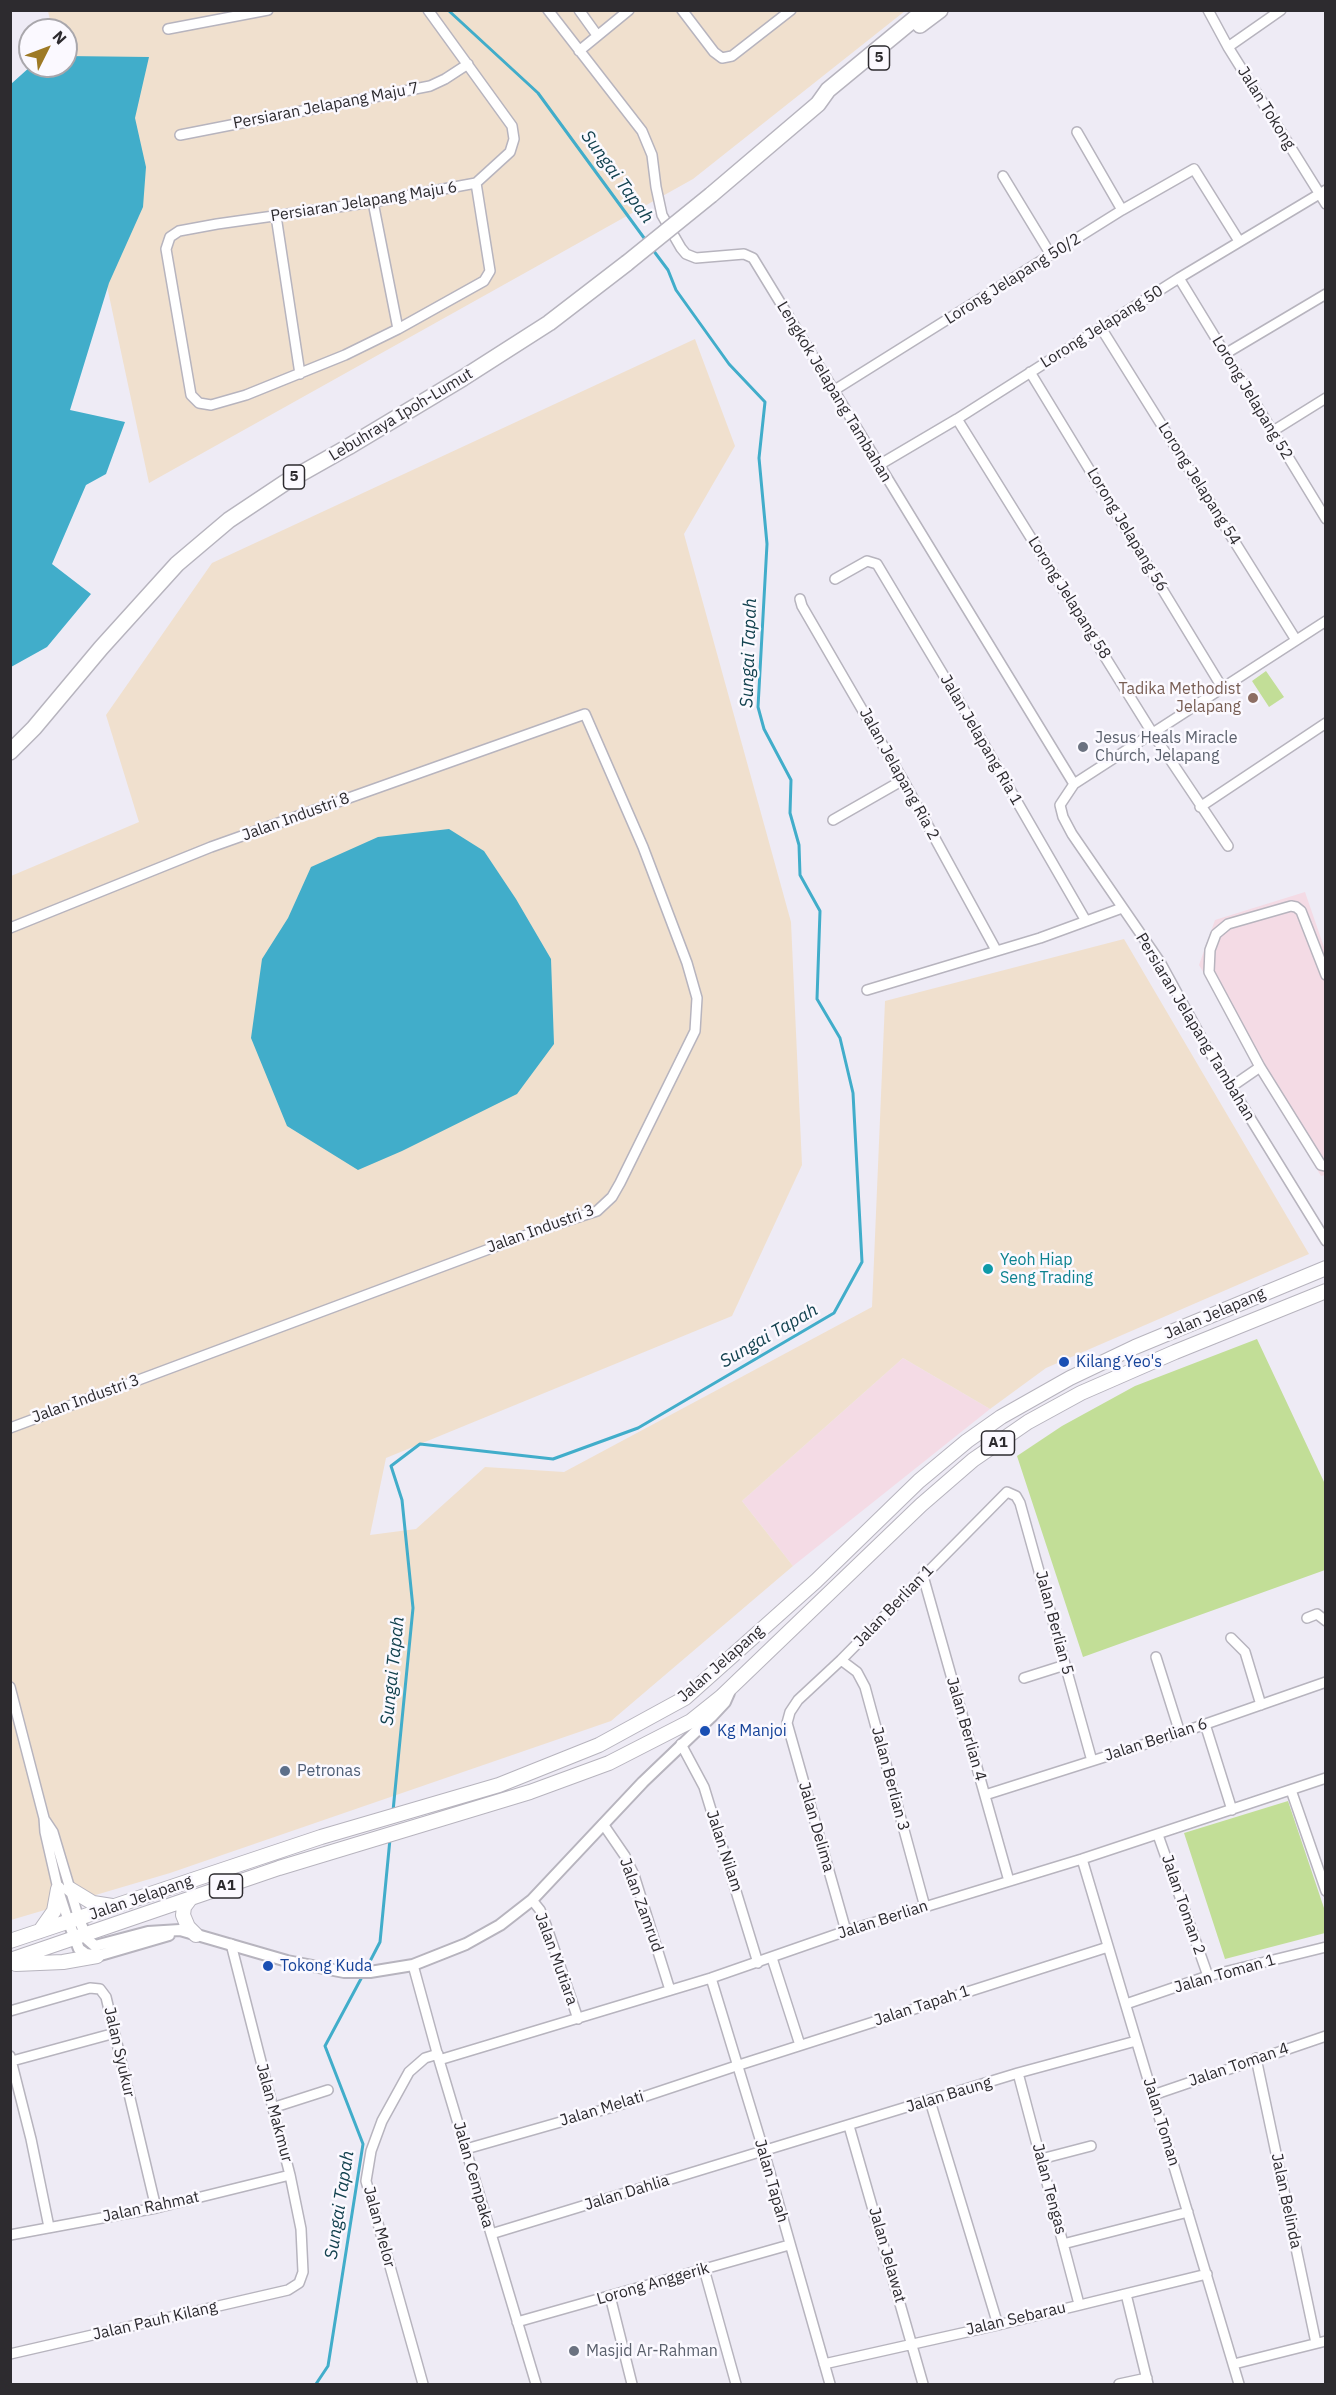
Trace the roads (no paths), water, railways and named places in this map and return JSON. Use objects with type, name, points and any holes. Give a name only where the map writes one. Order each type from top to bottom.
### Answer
[{"type":"highway","name":"Lebuhraya Ipoh-Lumut","points":[[818,104],[828,100],[940,10]]},
{"type":"highway","name":"Lebuhraya Ipoh-Lumut","points":[[10,752],[34,728],[101,648],[177,564],[229,520],[286,482],[453,384],[539,329],[627,263],[711,195],[818,104],[828,90],[918,13]]},
{"type":"main road","name":"Jalan Jelapang","points":[[10,1941],[321,1837],[499,1785],[599,1745],[686,1698],[816,1581],[919,1481],[1001,1417],[1070,1378],[1135,1347],[1324,1266]]},
{"type":"main road","name":"Jalan Jelapang","points":[[10,1963],[79,1936],[190,1899],[369,1840],[530,1792],[609,1764],[691,1721],[732,1687],[921,1505],[973,1460],[1028,1422],[1081,1393],[1326,1291]]},
{"type":"main road","points":[[660,1736],[683,1715],[686,1698],[697,1701],[705,1700],[732,1687]]},
{"type":"main road","points":[[38,1933],[48,1923],[64,1889],[93,1903],[117,1906]]},
{"type":"main road","points":[[190,1899],[184,1907],[183,1915],[188,1928],[196,1935]]},
{"type":"main road","points":[[10,1963],[63,1962],[97,1956]]},
{"type":"street","points":[[168,29],[268,10]]},
{"type":"street","points":[[428,10],[468,64]]},
{"type":"street","points":[[548,10],[579,51],[629,10]]},
{"type":"street","points":[[579,10],[597,35]]},
{"type":"street","points":[[682,10],[714,52],[722,58],[732,56],[791,10]]},
{"type":"street","name":"Jalan Tokong","points":[[1208,10],[1228,47],[1322,192],[1326,204]]},
{"type":"street","points":[[1228,47],[1281,10]]},
{"type":"street","name":"Lengkok Jelapang Tambahan","points":[[579,51],[642,131],[652,155],[662,215],[686,254],[696,258],[744,254],[753,258],[1074,784]]},
{"type":"street","name":"Persiaran Jelapang Maju 6","points":[[300,374],[246,395],[211,405],[199,403],[191,395],[166,249],[170,237],[179,231],[373,202],[476,183],[510,152],[514,139],[512,126],[468,64]]},
{"type":"street","name":"Persiaran Jelapang Maju 7","points":[[180,135],[430,86],[468,64]]},
{"type":"street","points":[[1077,132],[1122,210]]},
{"type":"street","name":"Lorong Jelapang 50/2","points":[[833,391],[1122,210],[1194,169],[1239,241]]},
{"type":"street","points":[[1003,176],[1051,255]]},
{"type":"street","points":[[276,216],[300,374],[398,329],[484,281],[490,271],[476,183]]},
{"type":"street","name":"Lorong Jelapang 50","points":[[879,465],[957,419],[1239,241],[1322,192]]},
{"type":"street","points":[[373,202],[398,329]]},
{"type":"street","name":"Lorong Jelapang 52","points":[[1179,278],[1322,506],[1326,519]]},
{"type":"street","points":[[1225,354],[1326,294]]},
{"type":"street","name":"Lorong Jelapang 54","points":[[1101,328],[1296,640]]},
{"type":"street","name":"Lorong Jelapang 56","points":[[1030,372],[1223,689]]},
{"type":"street","points":[[1273,431],[1326,398]]},
{"type":"street","name":"Lorong Jelapang 58","points":[[957,419],[1153,734],[1228,846]]},
{"type":"street","name":"Jalan Jelapang Ria 1","points":[[835,579],[867,561],[877,564],[1086,921]]},
{"type":"street","name":"Jalan Jelapang Ria 2","points":[[800,599],[996,950]]},
{"type":"street","points":[[1074,784],[1326,621]]},
{"type":"street","name":"Jalan Industri 8","points":[[10,928],[211,847],[585,714]]},
{"type":"street","name":"Jalan Industri 3","points":[[10,1428],[548,1227],[597,1211],[612,1197],[695,1032],[697,999],[687,963],[643,847],[585,714]]},
{"type":"street","points":[[1200,807],[1326,723]]},
{"type":"street","points":[[833,820],[903,780]]},
{"type":"street","name":"Persiaran Jelapang Tambahan","points":[[1074,784],[1060,805],[1063,817],[1160,962],[1231,1086],[1326,1241]]},
{"type":"street","points":[[1323,1166],[1260,1067],[1209,972],[1210,950],[1216,934],[1228,924],[1291,906],[1296,907],[1301,911],[1326,975]]},
{"type":"street","points":[[867,990],[1122,908]]},
{"type":"street","points":[[1231,1086],[1260,1067]]},
{"type":"street","name":"Jalan Berlian 1","points":[[787,1723],[790,1712],[798,1700],[841,1660],[1007,1492]]},
{"type":"street","name":"Jalan Berlian 5","points":[[1007,1492],[1016,1496],[1020,1503],[1092,1761]]},
{"type":"street","name":"Jalan Berlian 4","points":[[923,1576],[1009,1881]]},
{"type":"street","points":[[1307,1618],[1317,1614],[1326,1621]]},
{"type":"street","points":[[1231,1638],[1245,1652],[1261,1705]]},
{"type":"street","points":[[1156,1657],[1180,1733]]},
{"type":"street","name":"Jalan Berlian 3","points":[[841,1660],[857,1672],[865,1687],[925,1907]]},
{"type":"street","points":[[1024,1678],[1065,1665]]},
{"type":"street","name":"Jalan Berlian 6","points":[[985,1795],[1180,1733],[1326,1682]]},
{"type":"street","points":[[10,1687],[44,1818],[52,1832],[64,1889],[79,1936],[77,1946],[82,1952],[97,1956],[165,1936],[196,1935]]},
{"type":"street","points":[[79,1936],[90,1944],[98,1946],[154,1931],[180,1930],[287,1961],[344,1972],[413,1965],[466,1944],[500,1926],[532,1900],[603,1824],[725,1702],[732,1687]]},
{"type":"street","name":"Jalan Delima","points":[[787,1723],[846,1931]]},
{"type":"street","points":[[1205,1724],[1232,1810]]},
{"type":"street","name":"Jalan Nilam","points":[[681,1744],[704,1787],[758,1962]]},
{"type":"street","name":"Jalan Berlian","points":[[438,2057],[578,2019],[711,1978],[846,1931],[1158,1835],[1326,1778]]},
{"type":"street","points":[[1291,1790],[1326,1891]]},
{"type":"street","name":"Jalan Zamrud","points":[[603,1824],[625,1856],[634,1875],[669,1990]]},
{"type":"street","name":"Jalan Toman 2","points":[[1158,1835],[1208,1976]]},
{"type":"street","name":"Jalan Toman","points":[[1082,1859],[1239,2385]]},
{"type":"street","name":"Jalan Mutiara","points":[[532,1900],[540,1910],[546,1925],[578,2019]]},
{"type":"street","name":"Jalan Makmur","points":[[231,1944],[290,2175],[301,2229],[303,2272],[298,2283]]},
{"type":"street","name":"Jalan Tapah 1","points":[[736,2066],[1108,1947]]},
{"type":"street","name":"Jalan Toman 1","points":[[1126,2004],[1208,1976],[1326,1947]]},
{"type":"street","points":[[772,1958],[800,2045]]},
{"type":"street","name":"Jalan Cempaka","points":[[413,1965],[438,2057],[536,2385]]},
{"type":"street","name":"Jalan Tapah","points":[[711,1978],[764,2152],[830,2385]]},
{"type":"street","name":"Jalan Syukur","points":[[10,2011],[90,1988],[100,1989],[106,1997],[156,2208]]},
{"type":"street","points":[[49,2227],[11,2058],[115,2033]]},
{"type":"street","name":"Jalan Toman 4","points":[[1153,2095],[1326,2036]]},
{"type":"street","name":"Jalan Baung","points":[[764,2152],[1018,2073],[1136,2041]]},
{"type":"street","name":"Jalan Melor","points":[[423,2385],[366,2181],[371,2151],[382,2121],[409,2072],[425,2058],[438,2057]]},
{"type":"street","name":"Jalan Belinda","points":[[1256,2058],[1321,2342]]},
{"type":"street","name":"Jalan Melati","points":[[466,2150],[613,2107],[736,2066]]},
{"type":"street","name":"Jalan Tengas","points":[[1018,2073],[1079,2304]]},
{"type":"street","points":[[272,2108],[328,2090]]},
{"type":"street","points":[[930,2101],[998,2325]]},
{"type":"street","name":"Jalan Jelawat","points":[[849,2126],[923,2385]]},
{"type":"street","points":[[1041,2159],[1091,2146]]},
{"type":"street","name":"Jalan Dahlia","points":[[491,2234],[764,2152]]},
{"type":"street","name":"Jalan Rahmat","points":[[10,2235],[156,2208],[290,2175]]},
{"type":"street","points":[[1064,2244],[1188,2212]]},
{"type":"street","name":"Lorong Anggerik","points":[[517,2322],[789,2245]]},
{"type":"street","points":[[704,2269],[736,2385]]},
{"type":"street","name":"Jalan Sebarau","points":[[824,2364],[998,2325],[1207,2274]]},
{"type":"street","name":"Jalan Pauh Kilang","points":[[10,2354],[288,2290],[298,2283]]},
{"type":"street","points":[[1119,2385],[1148,2381],[1126,2294]]},
{"type":"street","points":[[610,2296],[632,2385]]},
{"type":"street","points":[[1234,2364],[1321,2342]]},
{"type":"water","points":[[78,56],[149,57],[135,118],[146,167],[143,207],[109,283],[70,410],[125,422],[106,474],[86,485],[52,564],[91,594],[47,647],[11,667],[11,84],[18,78],[78,78]]},
{"type":"water","points":[[449,829],[484,851],[516,899],[551,959],[554,1044],[517,1094],[402,1151],[358,1170],[287,1126],[251,1038],[262,959],[288,918],[311,867],[378,837]]},
{"type":"waterway","name":"Sungai Tapah","points":[[448,10],[538,93],[647,242]]},
{"type":"waterway","name":"Sungai Tapah","points":[[393,1811],[413,1608],[402,1500],[391,1466],[420,1444],[553,1459],[638,1428],[834,1313],[862,1262],[853,1093],[840,1038],[817,999],[820,911],[800,875],[799,845],[790,813],[791,780],[764,729],[758,707],[767,544],[759,458],[765,402],[729,364],[676,290],[668,270],[653,250]]},
{"type":"waterway","name":"Sungai Tapah","points":[[366,1969],[380,1942],[390,1839]]},
{"type":"waterway","name":"Sungai Tapah","points":[[316,2384],[328,2366],[363,2144],[325,2046],[363,1975]]},
{"type":"place","name":"Tadika Methodist Jelapang","points":[[1253,698]]},
{"type":"place","name":"Jesus Heals Miracle Church, Jelapang","points":[[1083,747]]},
{"type":"place","name":"Yeoh Hiap Seng Trading","points":[[988,1269]]},
{"type":"place","name":"Kilang Yeo's","points":[[1064,1362]]},
{"type":"place","name":"Kg Manjoi","points":[[705,1731]]},
{"type":"place","name":"Petronas","points":[[285,1771]]},
{"type":"place","name":"Tokong Kuda","points":[[268,1966]]},
{"type":"place","name":"Masjid Ar-Rahman","points":[[574,2351]]}]
